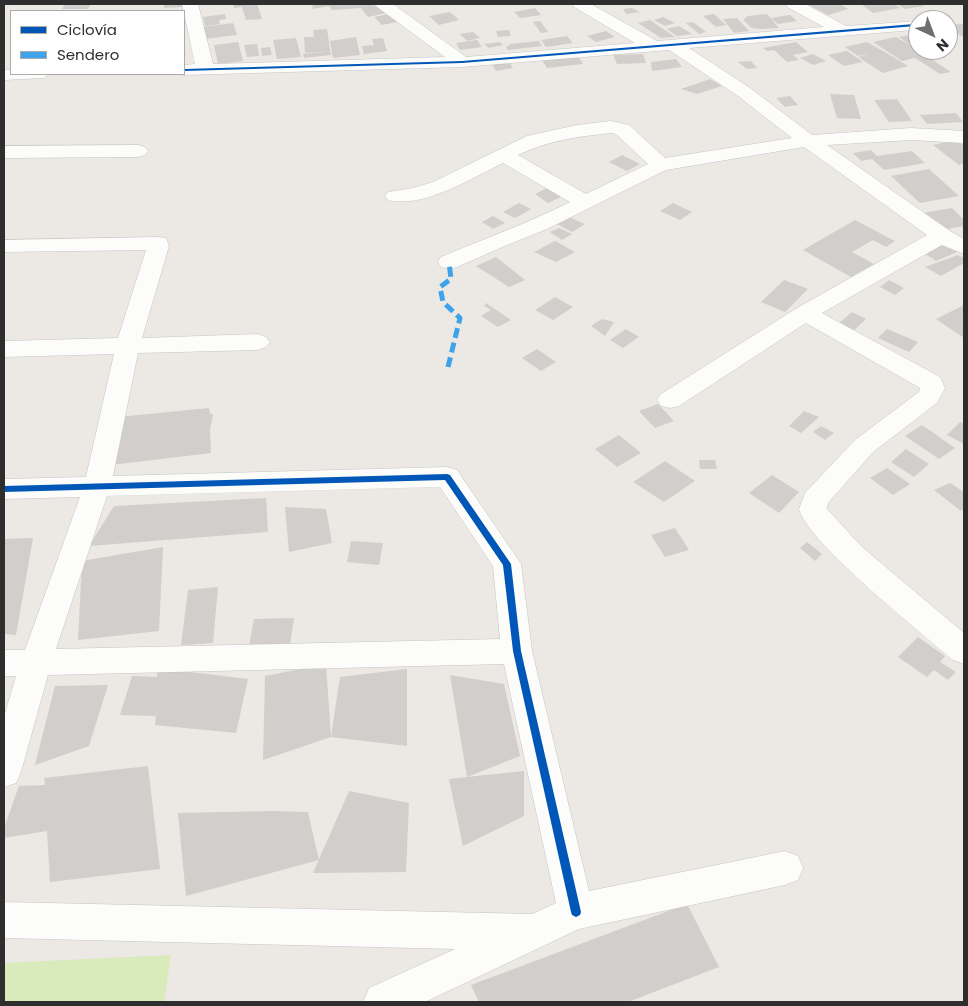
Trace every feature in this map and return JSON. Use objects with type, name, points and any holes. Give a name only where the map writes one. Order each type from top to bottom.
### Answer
[{"type":"street","points":[[190,4],[205,69]]},
{"type":"street","points":[[383,4],[462,62]]},
{"type":"street","points":[[580,4],[655,47]]},
{"type":"street","points":[[793,4],[845,32]]},
{"type":"street","points":[[185,70],[462,62],[908,26]]},
{"type":"street","points":[[674,46],[744,92],[808,141],[942,236],[964,248]]},
{"type":"street","points":[[395,196],[416,194],[440,186],[534,140],[577,131],[611,128],[622,130],[661,165]]},
{"type":"street","points":[[449,262],[499,240],[540,225],[661,165],[808,141],[911,134],[964,137]]},
{"type":"street","points":[[4,152],[138,151]]},
{"type":"street","points":[[503,155],[584,202]]},
{"type":"street","points":[[670,400],[805,313],[942,236]]},
{"type":"street","points":[[4,246],[158,244],[128,345],[97,486],[36,662],[4,772]]},
{"type":"street","points":[[805,313],[931,383],[933,388],[928,397],[864,446],[815,500],[813,509],[815,516],[852,554],[964,651]]},
{"type":"street","points":[[4,348],[258,342]]},
{"type":"street","points":[[4,489],[447,477],[507,564],[517,651],[576,912]]},
{"type":"street","points":[[4,663],[517,651]]},
{"type":"street","points":[[383,1002],[576,912],[785,868]]},
{"type":"street","points":[[4,920],[531,932]]},
{"type":"green space","points":[[171,955],[164,1002],[4,1002],[4,963]]},
{"type":"building","points":[[65,4],[91,4],[88,9],[62,9]]},
{"type":"building","points":[[164,4],[182,4],[182,7],[164,8]]},
{"type":"building","points":[[233,4],[257,4],[262,19],[246,20],[242,7],[234,8]]},
{"type":"building","points":[[312,4],[371,4],[374,6],[378,5],[386,13],[368,17],[361,8],[332,10],[329,6],[313,9]]},
{"type":"building","points":[[807,4],[843,4],[841,5],[848,9],[828,15]]},
{"type":"building","points":[[861,4],[894,4],[900,8],[873,13]]},
{"type":"building","points":[[897,4],[920,4],[924,6],[905,9]]},
{"type":"building","points":[[535,8],[541,15],[520,18],[514,12]]},
{"type":"building","points":[[632,8],[640,12],[626,14],[623,9]]},
{"type":"building","points":[[450,12],[459,20],[439,25],[429,16]]},
{"type":"building","points":[[394,13],[402,21],[382,25],[374,17]]},
{"type":"building","points":[[225,14],[226,19],[219,20],[220,24],[205,26],[203,17]]},
{"type":"building","points":[[714,14],[726,25],[716,27],[703,16]]},
{"type":"building","points":[[767,14],[779,28],[752,28],[743,20],[748,16]]},
{"type":"building","points":[[790,15],[797,21],[778,24],[771,18]]},
{"type":"building","points":[[663,17],[675,23],[665,26],[654,20]]},
{"type":"building","points":[[737,18],[749,31],[734,33],[723,19]]},
{"type":"building","points":[[650,20],[675,37],[661,38],[638,23]]},
{"type":"building","points":[[540,21],[548,32],[541,33],[533,22]]},
{"type":"building","points":[[693,22],[706,32],[699,34],[686,23]]},
{"type":"building","points":[[233,23],[237,35],[205,39],[202,27]]},
{"type":"building","points":[[958,24],[964,24],[964,38],[958,34]]},
{"type":"building","points":[[679,26],[692,34],[677,36],[667,29]]},
{"type":"building","points":[[327,29],[331,55],[304,58],[303,54],[324,52],[305,53],[304,37],[314,37],[313,30]]},
{"type":"building","points":[[509,30],[511,36],[498,37],[496,31]]},
{"type":"building","points":[[606,31],[615,37],[596,42],[587,36]]},
{"type":"building","points":[[473,32],[480,38],[467,41],[460,34]]},
{"type":"building","points":[[567,36],[573,43],[546,47],[541,40]]},
{"type":"building","points":[[908,36],[908,43],[899,37]]},
{"type":"building","points":[[356,37],[360,55],[333,58],[330,41]]},
{"type":"building","points":[[896,37],[908,44],[908,60],[902,61],[873,42]]},
{"type":"building","points":[[296,38],[301,57],[277,59],[273,40]]},
{"type":"building","points":[[383,38],[387,51],[364,54],[362,46],[374,45],[372,39]]},
{"type":"building","points":[[477,40],[482,47],[460,50],[456,43]]},
{"type":"building","points":[[539,41],[542,46],[508,50],[506,46],[510,46],[509,44]]},
{"type":"building","points":[[238,42],[243,61],[218,64],[214,45]]},
{"type":"building","points":[[500,42],[503,45],[489,48],[484,44]]},
{"type":"building","points":[[796,42],[808,52],[793,55],[799,60],[787,62],[774,50],[767,51],[763,48]]},
{"type":"building","points":[[867,42],[908,66],[883,73],[858,57],[871,53],[858,56],[845,47]]},
{"type":"building","points":[[257,44],[259,56],[247,57],[244,45]]},
{"type":"building","points":[[270,47],[272,55],[262,56],[261,48]]},
{"type":"building","points":[[847,51],[863,62],[844,66],[828,55]]},
{"type":"building","points":[[643,54],[646,63],[617,64],[613,55]]},
{"type":"building","points":[[813,54],[826,61],[813,65],[800,58]]},
{"type":"building","points":[[578,56],[583,64],[547,68],[542,60]]},
{"type":"building","points":[[507,59],[513,68],[496,71],[490,61]]},
{"type":"building","points":[[676,59],[682,67],[652,71],[651,62]]},
{"type":"building","points":[[918,60],[933,60],[951,72],[940,74]]},
{"type":"building","points":[[751,61],[757,68],[747,69],[738,62]]},
{"type":"building","points":[[710,79],[722,86],[697,94],[681,89]]},
{"type":"building","points":[[830,94],[854,95],[861,119],[837,118]]},
{"type":"building","points":[[790,96],[798,105],[785,107],[776,98]]},
{"type":"building","points":[[897,99],[912,121],[889,122],[874,100]]},
{"type":"building","points":[[956,113],[963,122],[927,124],[920,115]]},
{"type":"building","points":[[956,140],[964,146],[964,163],[959,165],[933,145]]},
{"type":"building","points":[[871,150],[877,156],[912,151],[925,163],[884,170],[872,159],[861,161],[853,153]]},
{"type":"building","points":[[622,155],[640,164],[627,171],[609,162]]},
{"type":"building","points":[[929,169],[959,196],[920,203],[891,176]]},
{"type":"building","points":[[547,188],[561,197],[548,203],[535,194]]},
{"type":"building","points":[[519,203],[531,209],[515,218],[503,212]]},
{"type":"building","points":[[673,203],[692,212],[680,220],[660,211]]},
{"type":"building","points":[[952,208],[964,220],[964,226],[941,230],[923,213]]},
{"type":"building","points":[[493,216],[505,223],[493,229],[482,222]]},
{"type":"building","points":[[569,217],[585,224],[572,232],[557,224]]},
{"type":"building","points":[[855,220],[895,241],[886,247],[873,240],[852,252],[874,264],[851,277],[803,250]]},
{"type":"building","points":[[559,228],[572,234],[562,240],[550,232]]},
{"type":"building","points":[[555,241],[575,252],[556,262],[534,252]]},
{"type":"building","points":[[940,241],[957,252],[936,261],[919,250]]},
{"type":"building","points":[[958,255],[964,258],[964,263],[941,276],[925,267]]},
{"type":"building","points":[[496,257],[525,280],[509,287],[476,266]]},
{"type":"building","points":[[784,280],[808,289],[785,312],[761,302]]},
{"type":"building","points":[[889,280],[904,288],[895,295],[880,287]]},
{"type":"building","points":[[555,297],[573,307],[553,320],[535,310]]},
{"type":"building","points":[[486,303],[511,320],[498,327],[481,316],[491,310],[484,306]]},
{"type":"building","points":[[964,305],[964,338],[936,319]]},
{"type":"building","points":[[852,312],[866,319],[853,331],[838,324]]},
{"type":"building","points":[[602,319],[614,322],[605,336],[591,326]]},
{"type":"building","points":[[626,329],[639,337],[623,348],[610,340]]},
{"type":"building","points":[[887,329],[918,342],[909,352],[878,338]]},
{"type":"building","points":[[537,349],[556,362],[541,371],[522,358]]},
{"type":"building","points":[[658,404],[674,421],[655,428],[639,411]]},
{"type":"building","points":[[209,408],[210,414],[213,414],[210,430],[211,453],[103,466],[118,417]]},
{"type":"building","points":[[804,411],[819,417],[801,433],[789,426]]},
{"type":"building","points":[[960,422],[964,424],[964,444],[947,435]]},
{"type":"building","points":[[922,425],[955,448],[939,459],[905,436]]},
{"type":"building","points":[[821,426],[834,433],[825,440],[813,432]]},
{"type":"building","points":[[619,435],[641,453],[617,467],[595,449]]},
{"type":"building","points":[[906,449],[929,464],[914,477],[891,462]]},
{"type":"building","points":[[699,460],[715,460],[717,469],[700,469]]},
{"type":"building","points":[[665,461],[695,481],[664,502],[633,482]]},
{"type":"building","points":[[887,468],[910,484],[893,495],[870,478]]},
{"type":"building","points":[[772,475],[799,492],[779,513],[749,493]]},
{"type":"building","points":[[950,483],[964,492],[964,508],[961,511],[934,490]]},
{"type":"building","points":[[266,498],[268,532],[89,546],[114,506]]},
{"type":"building","points":[[285,507],[326,509],[332,543],[289,552]]},
{"type":"building","points":[[675,528],[689,550],[665,557],[651,535]]},
{"type":"building","points":[[33,538],[16,635],[4,634],[4,539]]},
{"type":"building","points":[[351,541],[383,543],[379,565],[347,562]]},
{"type":"building","points":[[807,542],[822,554],[815,561],[800,548]]},
{"type":"building","points":[[163,547],[159,631],[78,640],[82,561]]},
{"type":"building","points":[[218,587],[213,643],[181,645],[188,590]]},
{"type":"building","points":[[294,618],[290,645],[249,646],[254,619]]},
{"type":"building","points":[[918,637],[945,656],[940,662],[956,672],[948,680],[934,670],[927,677],[898,657]]},
{"type":"building","points":[[326,664],[331,737],[263,760],[265,676]]},
{"type":"building","points":[[158,668],[248,679],[236,733],[155,725],[156,713],[155,716],[120,715],[132,676],[157,677]]},
{"type":"building","points":[[407,669],[407,746],[331,737],[340,677]]},
{"type":"building","points":[[450,675],[504,684],[520,756],[467,777]]},
{"type":"building","points":[[108,685],[89,746],[35,765],[55,686]]},
{"type":"building","points":[[148,766],[160,869],[50,882],[47,831],[4,838],[4,828],[19,786],[45,785],[44,778]]},
{"type":"building","points":[[524,771],[524,816],[463,846],[449,779]]},
{"type":"building","points":[[349,791],[409,803],[406,872],[313,873]]},
{"type":"building","points":[[308,812],[319,860],[186,896],[178,813]]},
{"type":"building","points":[[687,904],[719,967],[628,1002],[479,1002],[471,985]]},
{"type":"marked path","points":[[448,367],[460,318],[443,302],[440,287],[451,279],[449,262]]},
{"type":"cycle path","points":[[185,70],[462,62],[908,25]]},
{"type":"cycle path","points":[[4,489],[447,477],[507,564],[517,651],[576,912]]}]
